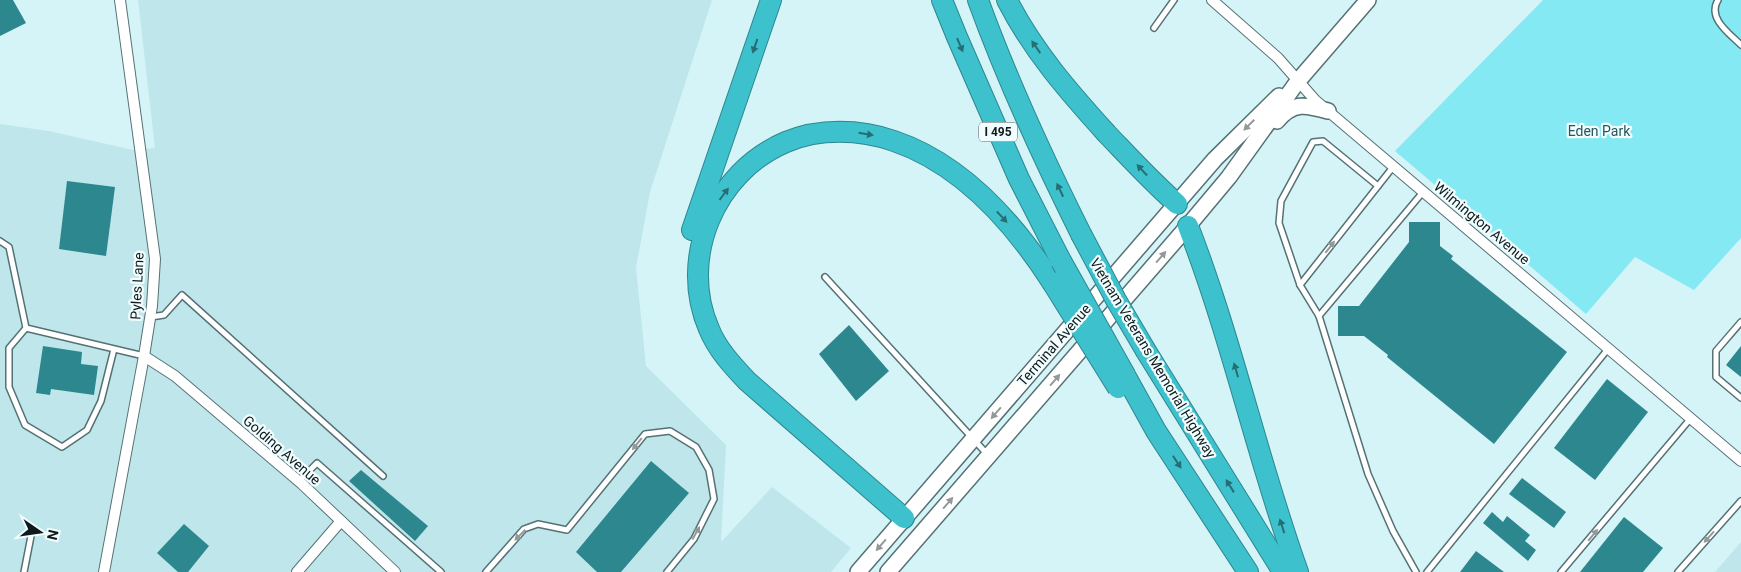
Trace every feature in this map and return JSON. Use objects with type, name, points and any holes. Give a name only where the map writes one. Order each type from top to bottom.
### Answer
[{"type":"highway","points":[[770,0],[691,234],[685,275],[690,311],[702,343],[713,361],[727,378],[900,523]]},
{"type":"highway","name":"I 495","points":[[942,0],[1019,179],[1122,382],[1248,572]]},
{"type":"highway","name":"Vietnam Veterans Memorial Highway","points":[[978,0],[990,34],[1035,138],[1081,234],[1116,300],[1283,572]]},
{"type":"highway","points":[[1007,0],[1021,27],[1064,86],[1150,179],[1177,204]]},
{"type":"highway","points":[[900,523],[730,362],[714,341],[702,311],[698,279],[699,252],[710,216],[717,203],[733,183],[764,154],[786,142],[813,134],[854,133],[880,137],[918,151],[943,165],[968,183],[1012,228],[1122,382]]},
{"type":"highway","points":[[1188,226],[1234,361],[1277,509],[1298,572]]},
{"type":"main road","name":"Terminal Avenue","points":[[888,572],[1188,226],[1229,177],[1298,81],[1368,0]]},
{"type":"main road","name":"Terminal Avenue","points":[[858,572],[1215,159],[1275,98],[1298,81]]},
{"type":"main road","points":[[1229,177],[1246,161],[1284,113],[1292,108],[1308,105],[1328,111]]},
{"type":"main road","points":[[1177,204],[1188,226]]},
{"type":"main road","points":[[900,523],[916,540]]},
{"type":"street","name":"Pyles Lane","points":[[104,572],[144,356],[150,317],[155,259],[120,0]]},
{"type":"street","name":"Wilmington Avenue","points":[[1212,0],[1278,58],[1315,100],[1741,461]]},
{"type":"street","name":"Golding Avenue","points":[[144,356],[175,376],[299,482],[395,572]]},
{"type":"street","points":[[297,572],[341,521]]},
{"type":"lane","points":[[1154,28],[1174,0]]},
{"type":"lane","points":[[1718,0],[1714,13],[1719,23],[1741,45]]},
{"type":"lane","points":[[1378,186],[1323,141],[1314,142],[1281,201],[1279,222],[1300,285],[1318,316],[1368,474],[1393,531],[1416,572]]},
{"type":"lane","points":[[1300,285],[1394,166]]},
{"type":"lane","points":[[1318,316],[1423,192]]},
{"type":"lane","points":[[0,241],[9,248],[26,328]]},
{"type":"lane","points":[[825,277],[989,456]]},
{"type":"lane","points":[[150,317],[164,315],[182,295],[384,476]]},
{"type":"lane","points":[[1741,322],[1716,351],[1716,377],[1741,398]]},
{"type":"lane","points":[[26,328],[144,356]]},
{"type":"lane","points":[[26,328],[9,348],[9,387],[25,425],[62,447],[87,430],[101,401],[114,349]]},
{"type":"lane","points":[[1427,572],[1608,348]]},
{"type":"lane","points":[[1562,572],[1690,418]]},
{"type":"lane","points":[[486,572],[524,529],[538,524],[567,530],[646,434],[670,431],[696,446],[709,470],[714,499],[694,539],[667,572]]},
{"type":"lane","points":[[299,482],[317,463],[441,572]]},
{"type":"lane","points":[[1678,572],[1741,501]]},
{"type":"lane","points":[[24,572],[32,531]]},
{"type":"shaded area","points":[[138,0],[712,0],[650,192],[636,268],[646,366],[726,445],[721,542],[772,487],[851,548],[831,572],[0,572],[0,124],[49,131],[133,150],[155,148]]},
{"type":"shaded area","points":[[1741,542],[1741,572],[1715,572]]},
{"type":"green space","name":"Eden Park","points":[[1543,0],[1741,0],[1741,238],[1694,290],[1635,257],[1586,314],[1395,151]]},
{"type":"building","points":[[0,0],[13,0],[26,23],[0,36]]},
{"type":"building","points":[[67,181],[115,187],[106,256],[59,249]]},
{"type":"building","points":[[1409,222],[1440,222],[1440,246],[1453,256],[1451,259],[1567,352],[1494,444],[1364,336],[1338,336],[1338,306],[1359,306],[1409,242]]},
{"type":"building","points":[[849,325],[889,371],[856,401],[819,354]]},
{"type":"building","points":[[43,346],[82,352],[81,364],[98,366],[94,395],[51,389],[50,395],[36,393]]},
{"type":"building","points":[[1741,346],[1741,377],[1726,365]]},
{"type":"building","points":[[1607,379],[1648,412],[1595,480],[1554,448]]},
{"type":"building","points":[[651,461],[689,493],[621,572],[597,572],[576,552]]},
{"type":"building","points":[[361,470],[428,526],[415,541],[349,481]]},
{"type":"building","points":[[1522,478],[1566,512],[1554,528],[1509,494]]},
{"type":"building","points":[[1492,512],[1503,522],[1507,516],[1530,535],[1525,541],[1536,550],[1528,561],[1483,523]]},
{"type":"building","points":[[1624,517],[1663,548],[1643,572],[1580,572]]},
{"type":"building","points":[[184,524],[209,546],[188,572],[178,572],[157,553]]},
{"type":"building","points":[[1476,551],[1504,572],[1460,572]]}]
